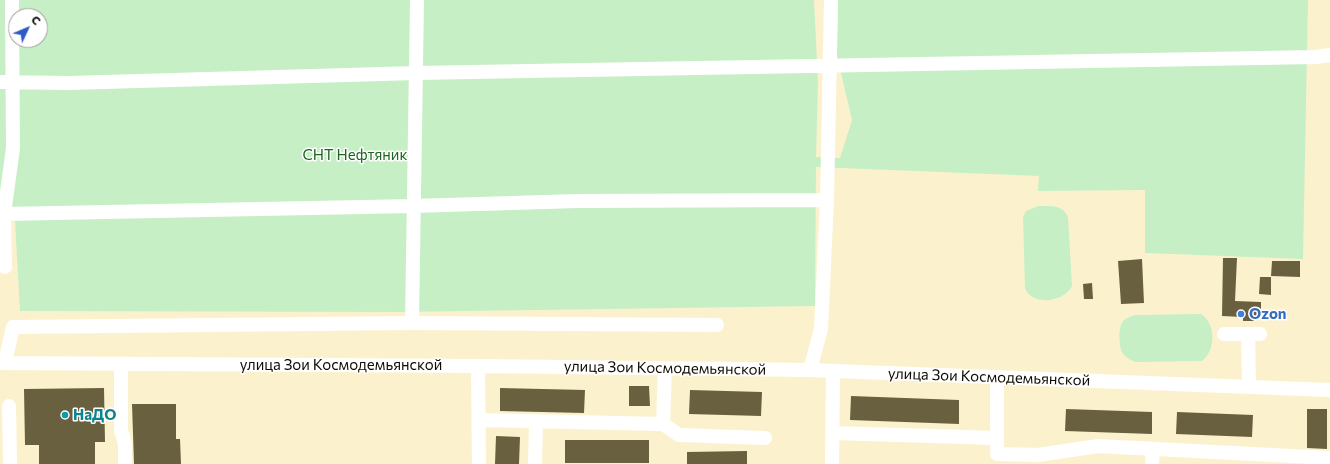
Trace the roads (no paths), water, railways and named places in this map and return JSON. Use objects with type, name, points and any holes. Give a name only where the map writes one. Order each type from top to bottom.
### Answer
[{"type":"street","points":[[5,267],[4,214],[14,148],[6,82],[12,0]]},
{"type":"street","points":[[412,323],[417,0]]},
{"type":"street","points":[[810,370],[821,329],[827,200],[831,0]]},
{"type":"street","points":[[6,82],[69,83],[416,73],[830,66],[856,64],[1084,62],[1316,57],[1330,55]]},
{"type":"street","points":[[4,214],[414,206],[578,201],[827,200]]},
{"type":"street","points":[[2,363],[7,327],[412,323],[717,325]]},
{"type":"street","points":[[1224,334],[1254,334],[1249,387]]},
{"type":"street","name":"улица Зои Космодемьянской","points":[[2,363],[810,370],[1330,390]]},
{"type":"street","points":[[121,364],[121,430],[125,444],[125,464]]},
{"type":"street","points":[[478,366],[479,464]]},
{"type":"street","points":[[663,424],[665,369]]},
{"type":"street","points":[[832,464],[833,371]]},
{"type":"street","points":[[997,377],[997,459],[1038,455],[1098,446],[1330,458]]},
{"type":"street","points":[[9,406],[10,464]]},
{"type":"street","points":[[478,420],[663,424],[680,435],[765,438]]},
{"type":"street","points":[[535,464],[536,421]]},
{"type":"street","points":[[833,433],[997,438]]},
{"type":"street","points":[[1152,464],[1153,449]]},
{"type":"place","name":"Ozon","points":[[1241,314]]},
{"type":"place","name":"НаДО","points":[[65,415]]},
{"type":"park label","name":"СНТ Нефтяник","points":[[355,155]]}]
